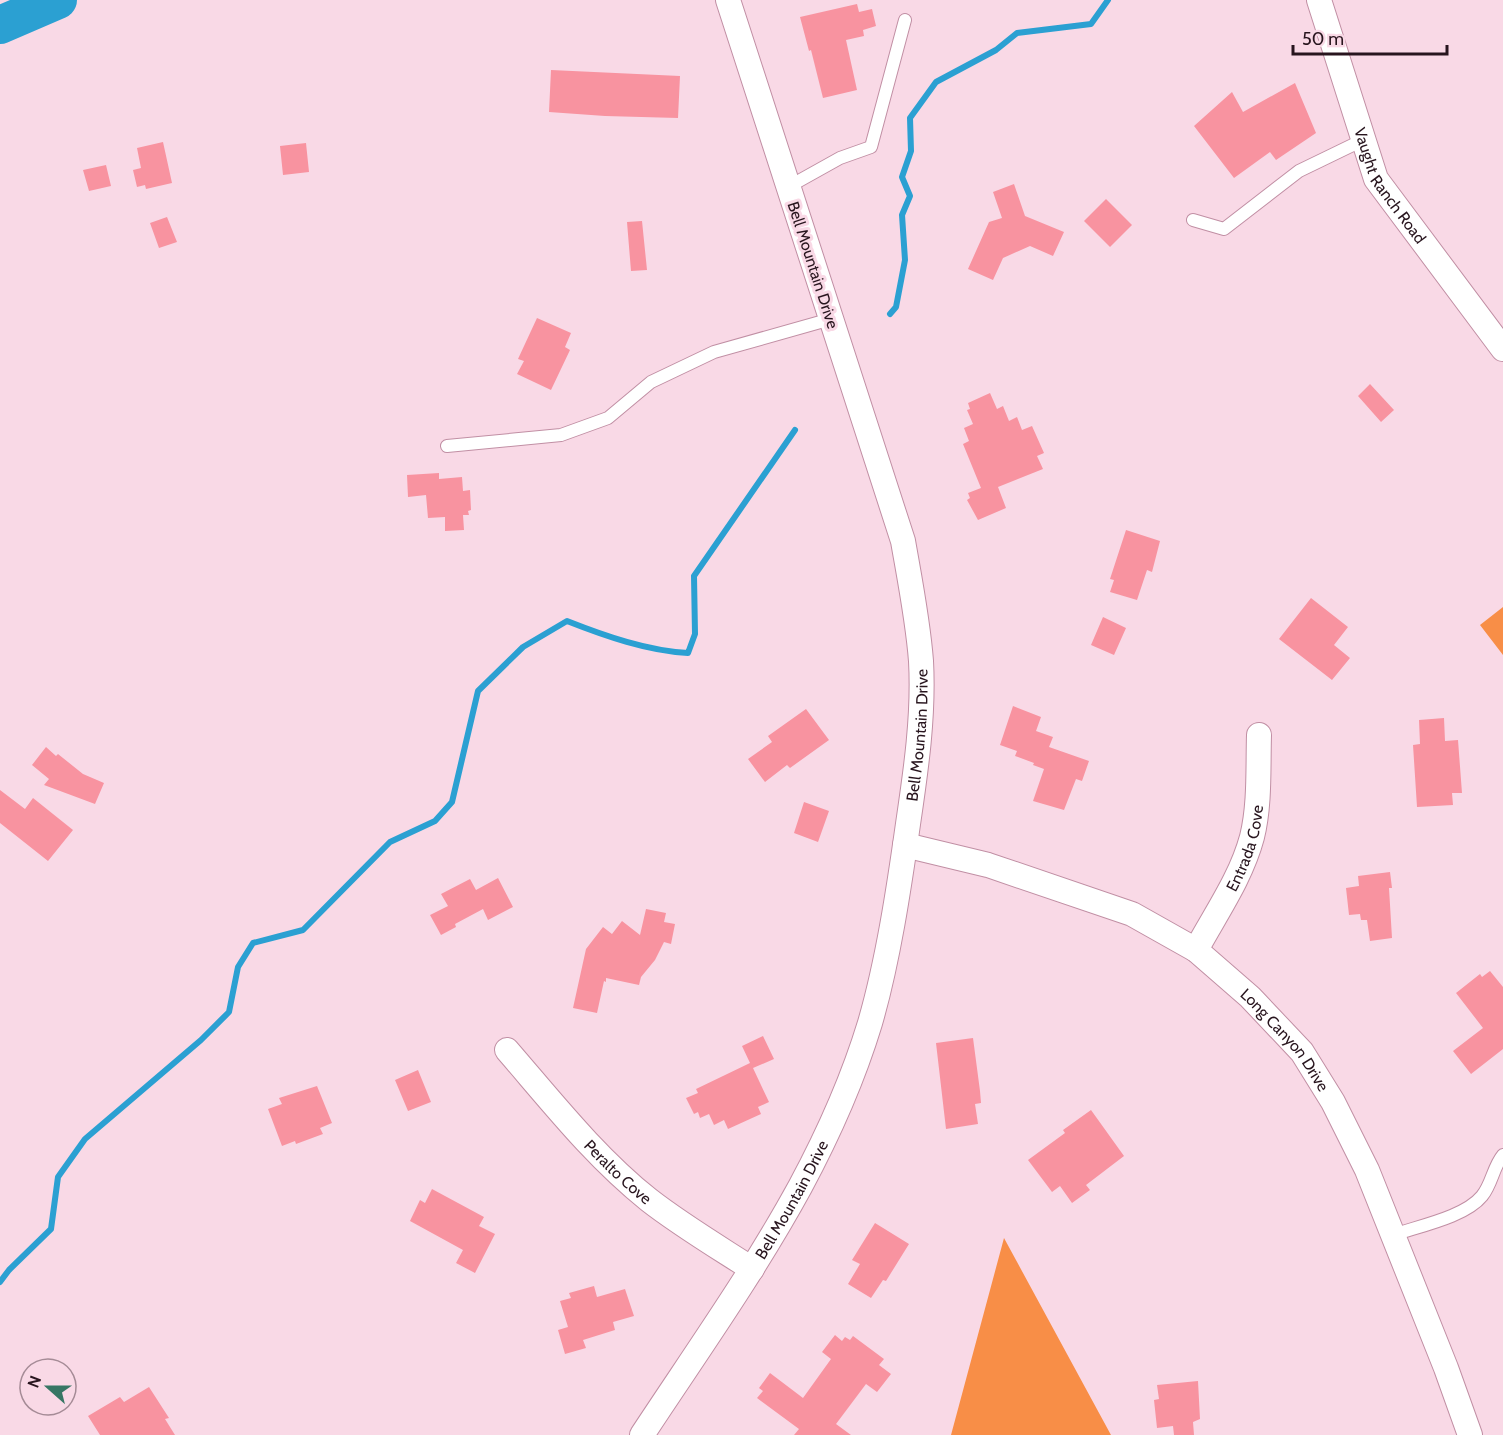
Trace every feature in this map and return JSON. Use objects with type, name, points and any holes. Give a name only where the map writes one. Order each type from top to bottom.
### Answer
[{"type":"street","name":"Vaught Ranch Road","points":[[1319,0],[1376,179],[1503,349]]},
{"type":"street","name":"Bell Mountain Drive","points":[[642,1435],[752,1269],[801,1186],[828,1131],[852,1073],[870,1022],[884,966],[915,777],[920,718],[921,662],[903,541],[728,1]]},
{"type":"street","name":"Entrada Cove","points":[[1196,950],[1237,876],[1252,836],[1258,789],[1259,735]]},
{"type":"street","name":"Long Canyon Drive","points":[[905,845],[988,865],[1132,915],[1196,950],[1250,997],[1302,1052],[1336,1107],[1367,1170],[1446,1368],[1470,1435]]},
{"type":"street","name":"Peralto Cove","points":[[507,1050],[577,1131],[649,1200],[752,1269]]},
{"type":"lane","points":[[788,187],[840,158],[871,147],[905,20]]},
{"type":"lane","points":[[1193,220],[1224,229],[1299,171],[1363,140]]},
{"type":"lane","points":[[447,446],[561,435],[608,418],[651,382],[714,352],[831,319]]},
{"type":"lane","points":[[1393,1234],[1469,1208],[1483,1195],[1497,1162],[1503,1155]]},
{"type":"shaded area","points":[[1503,607],[1503,655],[1480,625]]},
{"type":"shaded area","points":[[1004,1238],[1111,1435],[951,1435]]},
{"type":"building","points":[[857,4],[859,12],[872,9],[876,26],[863,30],[864,36],[846,40],[857,90],[823,98],[800,17]]},
{"type":"building","points":[[551,70],[680,76],[678,118],[549,112]]},
{"type":"building","points":[[1295,83],[1316,133],[1276,160],[1270,152],[1234,178],[1194,126],[1232,92],[1243,112]]},
{"type":"building","points":[[163,142],[172,183],[146,189],[145,185],[137,187],[133,170],[141,168],[137,148]]},
{"type":"building","points":[[306,143],[309,172],[283,175],[280,146]]},
{"type":"building","points":[[106,165],[111,186],[89,191],[83,170]]},
{"type":"building","points":[[1014,184],[1025,216],[1064,232],[1053,256],[1030,246],[1003,258],[993,280],[968,269],[989,222],[1002,218],[993,192]]},
{"type":"building","points":[[1106,199],[1132,225],[1110,247],[1084,221]]},
{"type":"building","points":[[167,217],[177,242],[159,248],[150,223]]},
{"type":"building","points":[[642,221],[647,270],[631,271],[627,222]]},
{"type":"building","points":[[537,318],[571,333],[565,347],[570,350],[551,390],[517,374],[524,361],[518,359]]},
{"type":"building","points":[[1370,384],[1394,410],[1381,422],[1358,396]]},
{"type":"building","points":[[990,393],[997,409],[1003,406],[1009,421],[1017,417],[1022,430],[1032,426],[1044,453],[1037,456],[1043,469],[998,487],[1006,508],[978,520],[967,500],[970,498],[968,493],[981,488],[963,444],[969,441],[964,428],[973,424],[967,410],[970,409],[968,403]]},
{"type":"building","points":[[439,473],[439,479],[462,477],[463,491],[470,490],[471,510],[468,511],[469,515],[463,515],[464,530],[445,531],[445,517],[428,518],[426,495],[408,497],[407,475]]},
{"type":"building","points":[[1126,530],[1160,541],[1152,572],[1147,570],[1137,600],[1110,592],[1114,580],[1110,579]]},
{"type":"building","points":[[1311,598],[1348,627],[1334,645],[1350,658],[1332,680],[1279,639]]},
{"type":"building","points":[[1103,617],[1126,628],[1114,655],[1091,645]]},
{"type":"building","points":[[1013,706],[1041,717],[1036,731],[1053,737],[1049,747],[1089,761],[1082,781],[1076,779],[1064,810],[1033,801],[1044,769],[1015,756],[1017,751],[1000,745]]},
{"type":"building","points":[[806,709],[829,740],[790,768],[787,765],[765,782],[748,759],[772,742],[768,736]]},
{"type":"building","points":[[1444,718],[1445,741],[1458,740],[1462,793],[1452,793],[1453,805],[1417,807],[1413,745],[1420,744],[1419,720]]},
{"type":"building","points":[[46,747],[83,774],[104,783],[95,804],[44,785],[49,779],[32,765]]},
{"type":"building","points":[[0,790],[25,809],[33,798],[73,830],[48,861],[0,823]]},
{"type":"building","points":[[804,802],[829,811],[818,842],[794,833]]},
{"type":"building","points":[[1390,872],[1392,938],[1370,941],[1367,920],[1361,920],[1360,914],[1349,915],[1346,888],[1359,886],[1358,876]]},
{"type":"building","points":[[498,878],[513,907],[488,920],[483,909],[455,924],[456,927],[441,935],[430,915],[448,906],[441,894],[470,879],[476,890]]},
{"type":"building","points":[[646,909],[666,913],[664,922],[675,924],[671,944],[664,942],[655,960],[641,977],[639,985],[606,978],[597,1013],[573,1008],[586,949],[603,927],[612,934],[622,921],[640,935]]},
{"type":"building","points":[[1490,971],[1503,987],[1503,1049],[1471,1074],[1453,1051],[1483,1028],[1456,993],[1480,974],[1482,977]]},
{"type":"building","points":[[763,1036],[774,1059],[753,1068],[769,1102],[758,1107],[761,1114],[728,1129],[724,1120],[714,1125],[709,1114],[700,1118],[698,1112],[694,1114],[686,1098],[698,1093],[696,1089],[750,1063],[742,1046]]},
{"type":"building","points":[[973,1038],[981,1103],[975,1104],[978,1124],[946,1129],[936,1043]]},
{"type":"building","points":[[418,1070],[431,1102],[408,1111],[395,1080]]},
{"type":"building","points":[[317,1086],[332,1123],[320,1128],[323,1134],[296,1144],[295,1141],[282,1146],[268,1109],[282,1104],[279,1098]]},
{"type":"building","points":[[1091,1110],[1124,1156],[1086,1185],[1090,1190],[1072,1203],[1060,1186],[1052,1192],[1028,1160],[1065,1133],[1063,1130]]},
{"type":"building","points":[[432,1189],[484,1217],[479,1226],[495,1234],[475,1273],[456,1263],[463,1250],[410,1221],[420,1200],[425,1203]]},
{"type":"building","points":[[875,1223],[909,1244],[886,1281],[883,1280],[871,1298],[848,1284],[860,1264],[852,1260]]},
{"type":"building","points":[[594,1286],[597,1297],[625,1289],[634,1316],[613,1322],[615,1330],[583,1340],[586,1348],[565,1354],[558,1330],[568,1327],[560,1301],[571,1298],[569,1293]]},
{"type":"building","points":[[835,1335],[842,1341],[845,1337],[850,1340],[853,1336],[884,1359],[879,1365],[891,1374],[877,1392],[866,1384],[836,1424],[851,1435],[794,1435],[799,1429],[757,1398],[763,1391],[759,1388],[770,1373],[803,1398],[831,1359],[822,1352]]},
{"type":"building","points":[[1198,1381],[1200,1419],[1193,1422],[1194,1435],[1174,1435],[1173,1426],[1157,1428],[1154,1400],[1159,1399],[1157,1385]]},
{"type":"building","points":[[149,1387],[169,1418],[165,1419],[175,1435],[100,1435],[88,1416],[120,1397],[124,1402]]},
{"type":"waterway","points":[[0,25],[58,0]]},
{"type":"waterway","points":[[890,314],[896,307],[905,260],[902,215],[910,196],[902,177],[911,151],[910,118],[936,82],[996,50],[1017,33],[1091,24],[1108,0]]},
{"type":"waterway","points":[[0,1282],[9,1270],[51,1229],[58,1177],[85,1139],[201,1040],[229,1012],[238,967],[253,943],[303,930],[390,842],[435,821],[452,802],[478,691],[523,647],[567,621],[642,646],[688,653],[695,634],[694,576],[795,430]]}]
